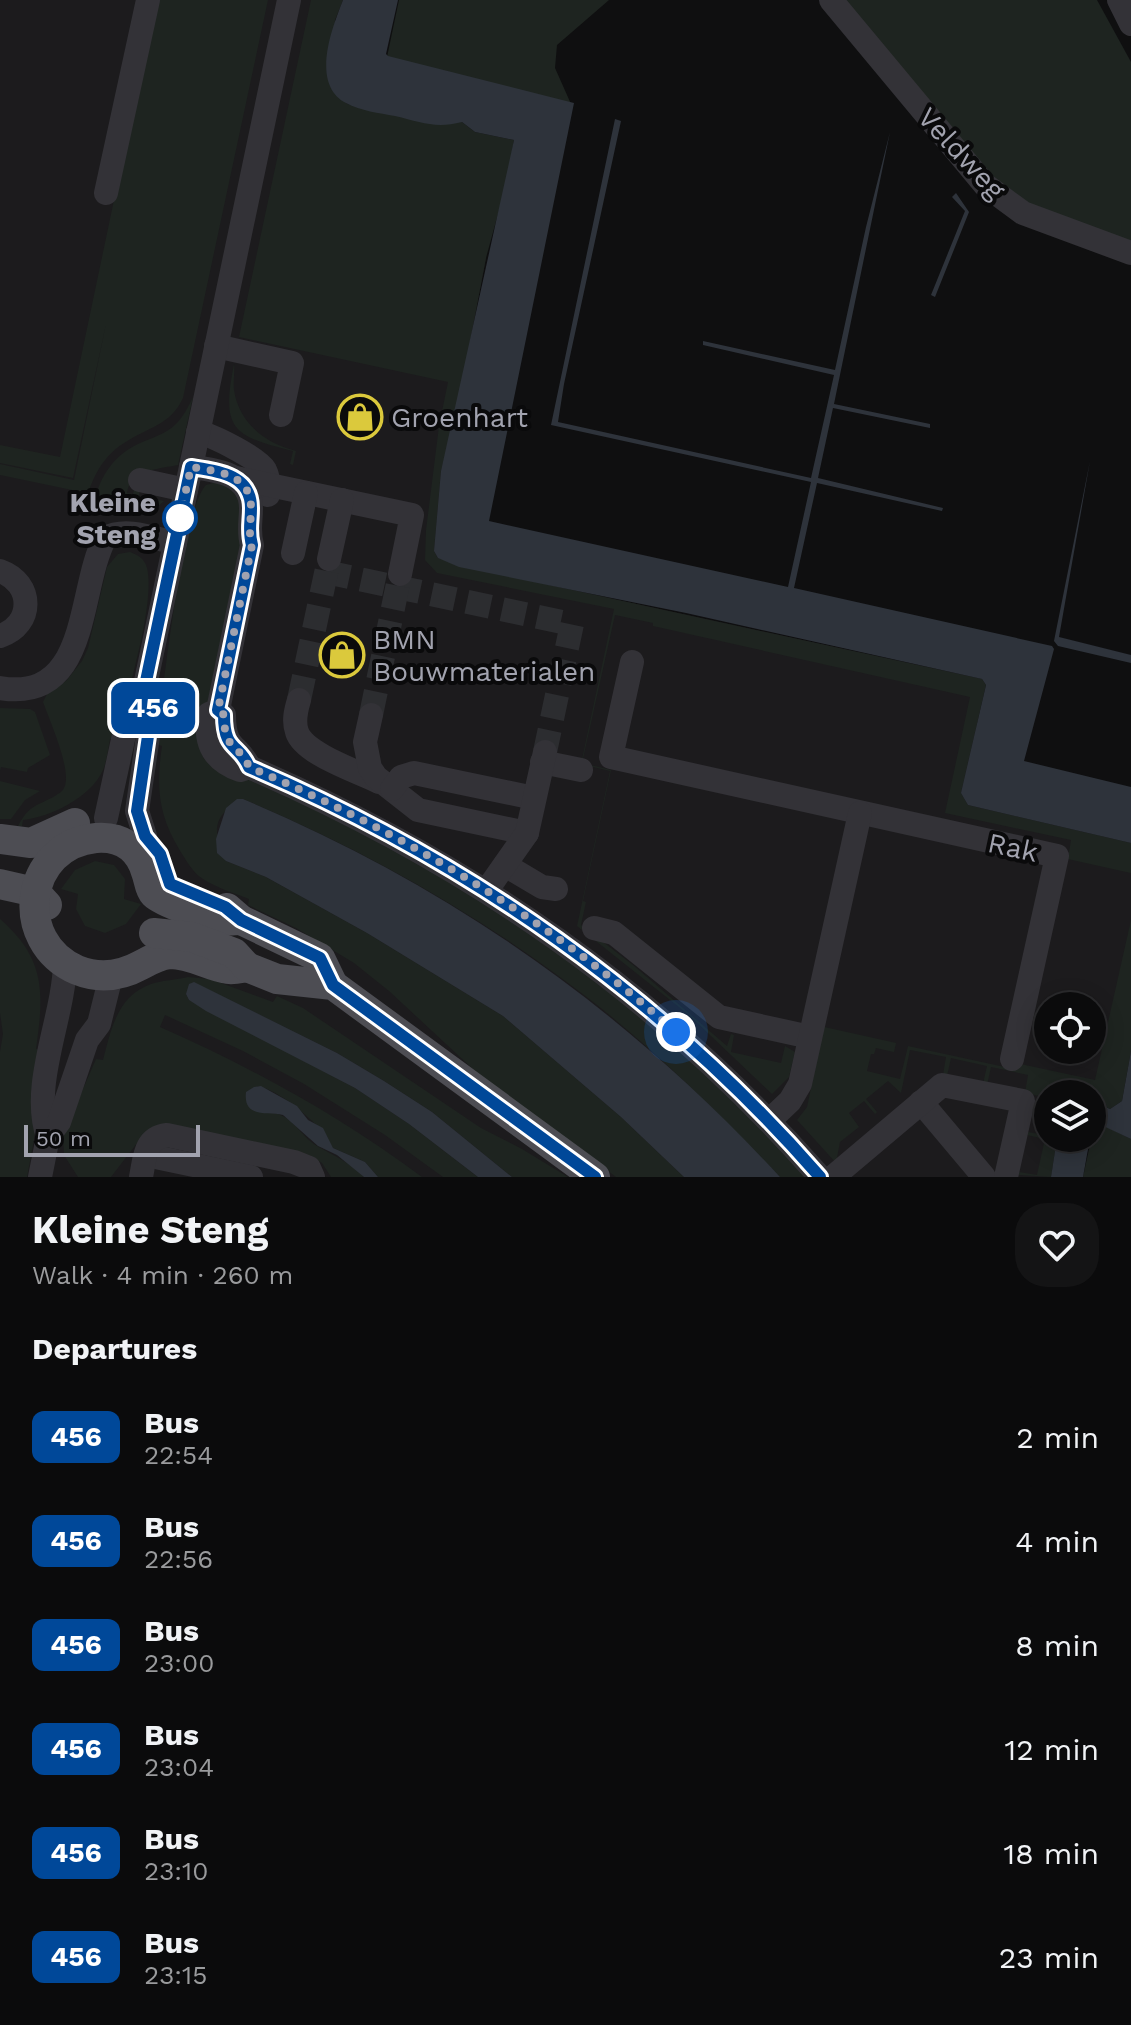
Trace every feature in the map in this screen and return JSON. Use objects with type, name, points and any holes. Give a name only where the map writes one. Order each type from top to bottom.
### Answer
[{"type":"main road","points":[[0,857],[30,862],[48,849],[72,843],[101,828],[123,822],[145,836],[160,854],[169,893],[153,946]]},
{"type":"main road","points":[[101,828],[136,851],[154,894],[169,893],[221,920],[241,920],[320,958],[333,985],[595,1177]]},
{"type":"main road","points":[[0,839],[31,843],[48,849]]},
{"type":"main road","points":[[48,849],[35,906],[45,942],[65,963],[102,969],[134,949],[192,937],[234,953],[247,967],[277,979],[333,985]]},
{"type":"main road","points":[[0,884],[35,906]]},
{"type":"main road","points":[[0,899],[25,908],[35,906],[43,898],[53,924],[65,940],[102,969]]},
{"type":"street","points":[[106,193],[148,0]]},
{"type":"street","points":[[101,828],[132,698],[145,686],[289,0]]},
{"type":"street","name":"Veldweg","points":[[831,0],[985,185],[1023,213],[1131,253]]},
{"type":"street","points":[[1119,0],[1131,24]]},
{"type":"street","points":[[216,346],[292,363],[281,415]]},
{"type":"street","points":[[198,432],[258,461],[267,475],[269,485],[261,534],[252,545]]},
{"type":"street","points":[[140,480],[189,478],[220,471],[236,478],[412,515],[400,574]]},
{"type":"street","points":[[236,478],[248,493],[251,503],[248,530],[252,545],[218,710],[224,715],[227,739],[234,750],[245,757],[249,767],[376,826],[487,890],[581,955],[697,1051],[770,1120],[820,1177]]},
{"type":"street","points":[[293,553],[306,493]]},
{"type":"street","points":[[329,559],[342,500]]},
{"type":"street","points":[[0,688],[25,689],[55,674],[68,659],[76,645],[93,566],[105,538],[112,534],[131,533],[175,543]]},
{"type":"street","points":[[0,571],[12,576],[25,596],[24,613],[17,627],[0,636]]},
{"type":"street","name":"Rak","points":[[632,662],[611,757],[1057,856],[1012,1059]]},
{"type":"street","points":[[145,686],[153,702],[137,811],[145,836]]},
{"type":"street","points":[[299,700],[295,723],[305,744],[392,789]]},
{"type":"street","points":[[371,715],[365,742],[367,760],[376,777],[418,810],[527,833]]},
{"type":"street","points":[[487,890],[527,833],[543,757],[581,770]]},
{"type":"street","points":[[392,789],[401,777],[414,773],[534,798]]},
{"type":"street","points":[[770,1120],[796,1092],[860,813]]},
{"type":"street","points":[[505,865],[542,887],[556,889]]},
{"type":"street","points":[[594,928],[614,933],[719,1017],[810,1037]]},
{"type":"street","points":[[48,1137],[42,1120],[46,1079],[65,963]]},
{"type":"street","points":[[40,1177],[48,1137],[59,1122],[87,1040],[84,1020],[102,969]]},
{"type":"street","points":[[833,1177],[942,1085],[1023,1101],[1006,1177]]},
{"type":"street","points":[[921,1102],[984,1177]]},
{"type":"street","points":[[251,1177],[143,1166],[152,1140],[167,1135],[294,1162],[309,1168],[313,1177]]},
{"type":"shaded area","points":[[0,0],[343,0],[335,20],[486,258],[459,399],[471,568],[982,679],[968,805],[1131,843],[1131,1051],[1123,1086],[1126,1087],[1106,1095],[1106,1080],[1034,1080],[1034,1152],[1055,1152],[1051,1177],[0,1177]]},
{"type":"shaded area","points":[[156,0],[268,0],[183,398],[167,419],[129,440],[105,460],[90,487],[84,508],[76,506],[72,490],[0,475],[0,464],[74,480],[106,324],[73,478],[0,463],[0,445],[60,457]]},
{"type":"shaded area","points":[[311,0],[343,0],[335,20],[331,88],[347,104],[462,122],[475,132],[514,140],[441,471],[434,551],[438,558],[471,568],[982,679],[986,685],[961,793],[968,805],[1131,843],[1131,873],[1068,859],[1071,840],[945,813],[970,697],[615,615],[582,763],[611,770],[583,901],[586,902],[581,925],[727,1046],[731,1034],[734,1035],[731,1052],[781,1063],[785,1046],[795,1052],[789,1077],[772,1094],[689,1015],[577,926],[610,771],[581,764],[614,609],[437,573],[425,560],[439,426],[448,382],[239,337]]},
{"type":"shaded area","points":[[343,0],[398,0],[388,56],[574,103],[489,521],[788,587],[811,482],[551,425],[615,119],[621,121],[558,422],[811,478],[834,375],[703,345],[703,341],[835,370],[890,132],[834,404],[930,424],[930,428],[833,408],[818,478],[943,508],[942,511],[817,483],[794,588],[1052,646],[1054,649],[1024,761],[1131,787],[1131,843],[968,805],[961,793],[986,685],[982,679],[686,613],[459,567],[438,558],[434,551],[441,471],[514,140],[475,132],[462,122],[428,124],[364,110],[346,103],[335,94],[326,69],[327,55]]},
{"type":"shaded area","points":[[399,0],[609,0],[557,45],[555,68],[571,104],[387,57]]},
{"type":"shaded area","points":[[844,0],[1097,0],[1131,62],[1131,245],[1028,206],[980,169]]},
{"type":"shaded area","points":[[956,193],[969,212],[935,297],[931,295],[965,211],[952,197]]},
{"type":"shaded area","points":[[234,364],[234,390],[241,412],[264,437],[296,451],[293,465],[290,464],[293,451],[256,440],[236,426],[229,403]]},
{"type":"shaded area","points":[[193,397],[178,465],[139,475],[129,485],[127,493],[133,494],[135,486],[140,487],[139,496],[164,501],[148,512],[130,515],[93,508],[102,479],[113,463],[129,449],[172,427],[184,415]]},
{"type":"shaded area","points":[[1090,461],[1059,637],[1131,655],[1131,663],[1058,646],[1054,641]]},
{"type":"shaded area","points":[[217,482],[238,493],[245,522],[199,744],[204,759],[332,817],[463,889],[586,973],[661,1033],[730,1097],[805,1177],[780,1177],[661,1059],[544,966],[463,911],[377,862],[243,799],[225,812],[218,825],[218,841],[226,861],[266,877],[367,933],[503,1016],[621,1117],[684,1177],[616,1177],[474,1070],[354,963],[296,928],[248,905],[249,899],[208,882],[192,869],[172,836],[163,812],[159,787],[162,746],[156,744],[174,607],[189,529],[197,501],[206,485]]},
{"type":"shaded area","points":[[130,552],[146,565],[149,584],[144,628],[116,740],[110,739],[103,770],[80,797],[46,815],[23,820],[22,826],[18,826],[29,810],[64,788],[63,758],[43,702],[47,694],[66,681],[82,661],[88,648],[107,567],[118,554]]},
{"type":"shaded area","points":[[0,708],[30,709],[35,712],[50,755],[28,768],[27,772],[1,767],[0,771]]},
{"type":"shaded area","points":[[0,781],[40,791],[25,800],[11,819],[0,819]]},
{"type":"shaded area","points":[[237,799],[320,833],[393,871],[532,958],[598,1007],[661,1060],[780,1177],[684,1177],[621,1117],[503,1016],[367,933],[266,877],[226,861],[217,853],[216,839],[226,808]]},
{"type":"shaded area","points":[[95,861],[114,865],[125,879],[124,899],[141,904],[126,924],[105,933],[85,926],[76,909],[78,894],[61,889],[75,870]]},
{"type":"shaded area","points":[[0,919],[26,948],[34,963],[40,994],[36,1049],[42,1050],[34,1140],[27,1177],[0,1177],[0,1052],[3,1034],[0,1013]]},
{"type":"shaded area","points":[[1131,920],[1131,1051],[1122,1101],[1110,1109],[1106,1107],[1106,1080],[1095,1080],[1099,1064],[1106,1064],[1106,1031]]},
{"type":"shaded area","points":[[188,977],[210,979],[273,1002],[277,996],[303,1008],[481,1128],[568,1177],[512,1177],[432,1112],[384,1081],[337,1053],[191,984],[186,994],[189,1000],[355,1088],[409,1124],[478,1177],[443,1177],[385,1135],[304,1084],[243,1051],[165,1015],[160,1027],[295,1094],[422,1177],[378,1177],[365,1162],[333,1148],[324,1132],[293,1105],[257,1086],[272,1113],[286,1118],[311,1142],[364,1177],[331,1177],[322,1163],[311,1156],[141,1138],[111,1177],[78,1177],[64,1155],[63,1135],[96,1059],[103,1060],[117,1015],[140,989]]},
{"type":"shaded area","points":[[194,982],[337,1053],[384,1081],[432,1112],[512,1177],[478,1177],[409,1124],[355,1088],[206,1011],[189,1000],[186,994],[189,984]]},
{"type":"shaded area","points":[[824,1027],[896,1043],[894,1052],[876,1048],[871,1054],[867,1071],[900,1079],[908,1046],[1014,1069],[1016,1063],[1095,1080],[1034,1080],[1034,1095],[1025,1093],[1028,1075],[991,1067],[987,1085],[983,1084],[987,1066],[951,1058],[947,1076],[943,1075],[946,1057],[910,1050],[901,1093],[888,1081],[866,1099],[877,1112],[875,1114],[864,1101],[849,1113],[859,1127],[840,1142],[836,1163],[797,1120],[807,1107]]},
{"type":"shaded area","points":[[1131,1051],[1131,1139],[1106,1127],[1106,1107],[1110,1109],[1122,1101]]},
{"type":"shaded area","points":[[261,1086],[297,1106],[308,1120],[323,1128],[333,1148],[365,1162],[378,1177],[364,1177],[337,1155],[318,1146],[283,1115],[252,1110],[246,1101],[246,1092]]},
{"type":"shaded area","points":[[1106,1126],[1131,1139],[1131,1177],[1083,1177],[1088,1152],[1106,1152]]},
{"type":"shaded area","points":[[1042,1152],[1055,1152],[1051,1177],[1019,1175],[1019,1172],[1037,1175]]},
{"type":"shaded area","points":[[1055,1152],[1087,1152],[1083,1177],[1051,1177]]},
{"type":"tunnel","points":[[299,700],[329,559]]},
{"type":"tunnel","points":[[326,572],[572,624],[545,752]]},
{"type":"tunnel","points":[[371,715],[400,574]]},
{"type":"bus line","name":"456","points":[[595,1177],[333,985],[320,958],[241,920],[225,907],[170,884],[160,854],[145,836],[137,811],[153,702],[145,686],[191,467],[228,473],[242,484],[251,503],[248,530],[252,545],[218,710],[224,715],[227,739],[234,750],[245,757],[249,767],[376,826],[487,890],[548,931],[655,1013],[770,1120],[820,1177]]},
{"type":"place","name":"Groenhart","points":[[360,417]]},
{"type":"place","name":"Kleine Steng","points":[[180,518]]},
{"type":"place","name":"BMN Bouwmaterialen","points":[[342,655]]},
{"type":"route","points":[[180,518],[191,467],[228,473],[248,493],[251,514],[248,530],[252,545],[218,710],[224,715],[227,739],[234,750],[245,757],[249,767],[376,826],[487,890],[581,955],[676,1032]]}]
